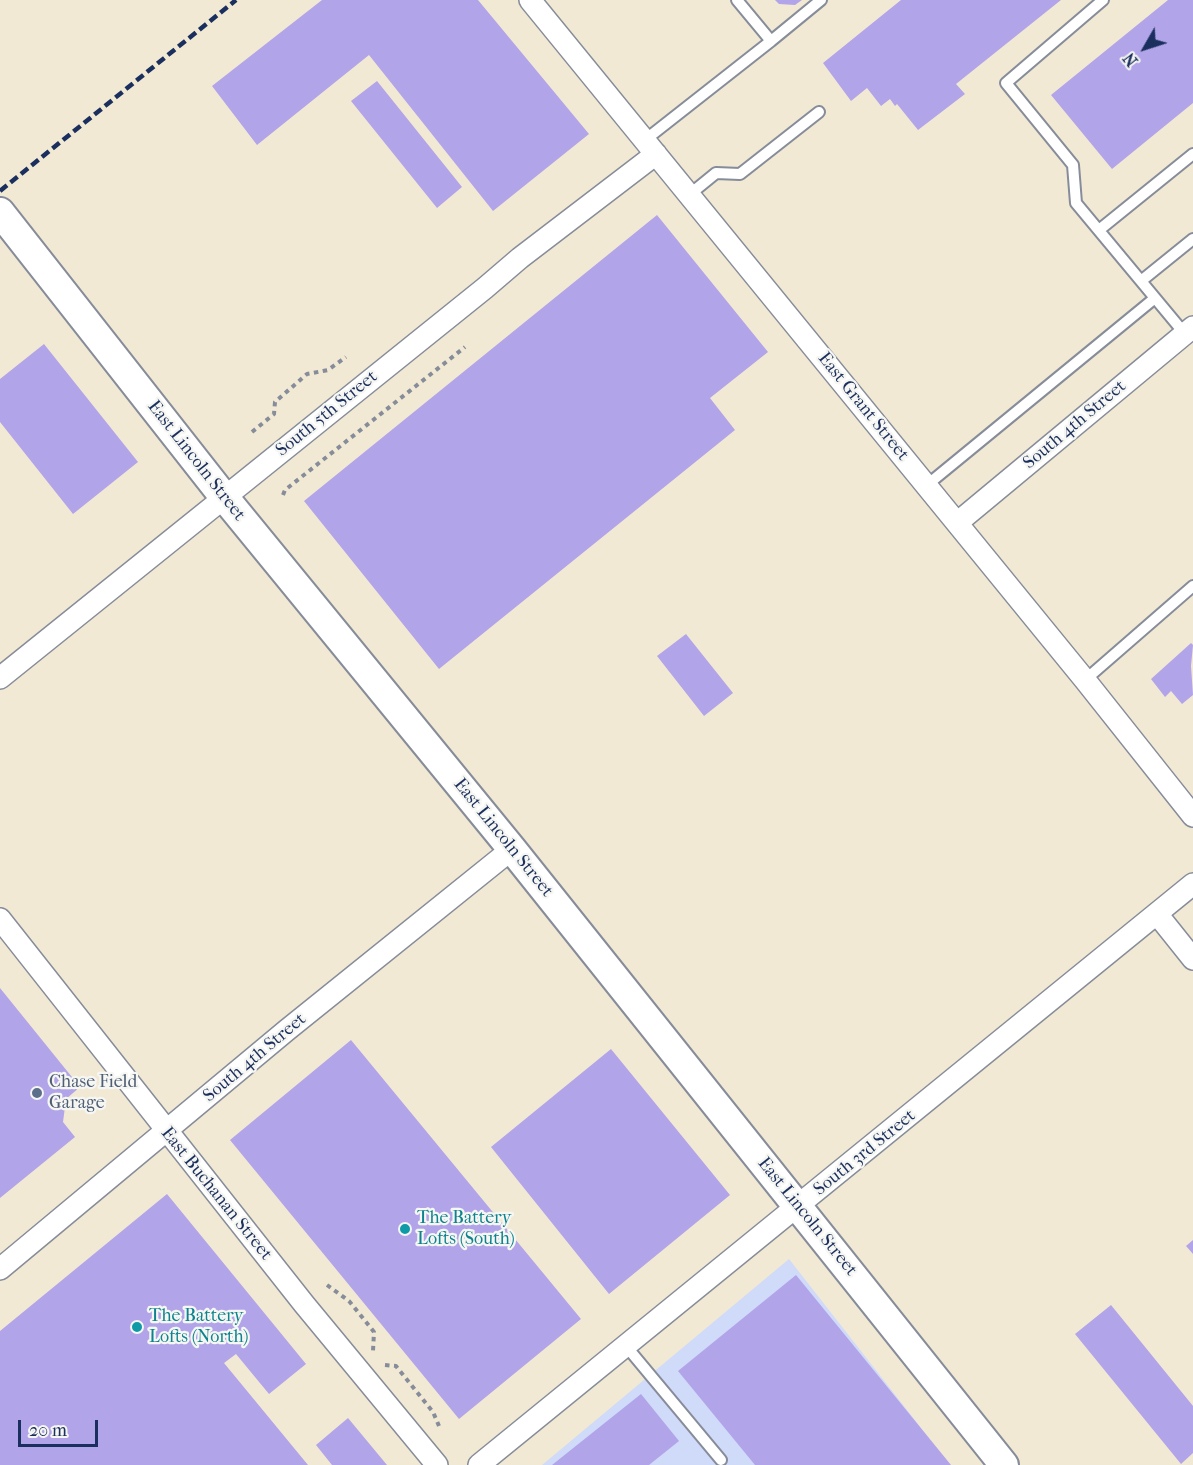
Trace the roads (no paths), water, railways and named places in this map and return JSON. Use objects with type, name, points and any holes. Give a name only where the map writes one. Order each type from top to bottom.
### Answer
[{"type":"main road","name":"East Lincoln Street","points":[[0,212],[224,497],[512,849],[1004,1465]]},
{"type":"street","name":"East Grant Street","points":[[530,0],[927,485],[1193,816]]},
{"type":"street","name":"South 5th Street","points":[[0,678],[485,288],[650,147]]},
{"type":"street","name":"South 4th Street","points":[[957,523],[1189,330]]},
{"type":"street","name":"South 4th Street","points":[[0,1269],[287,1030],[512,849]]},
{"type":"street","name":"South 3rd Street","points":[[479,1465],[1193,884]]},
{"type":"street","points":[[1157,914],[1193,959]]},
{"type":"street","name":"East Buchanan Street","points":[[0,919],[304,1304],[437,1465]]},
{"type":"lane","points":[[737,0],[771,40]]},
{"type":"lane","points":[[650,147],[771,40],[821,0]]},
{"type":"lane","points":[[1103,0],[1006,82],[1073,165],[1076,202],[1155,298],[1189,330]]},
{"type":"lane","points":[[689,195],[717,173],[740,174],[819,112]]},
{"type":"lane","points":[[1099,230],[1193,154]]},
{"type":"lane","points":[[1141,281],[1193,239]]},
{"type":"lane","points":[[927,485],[1155,298]]},
{"type":"lane","points":[[1085,680],[1193,586]]},
{"type":"lane","points":[[626,1346],[721,1460]]},
{"type":"railway","points":[[0,191],[236,0]]},
{"type":"place","name":"Chase Field Garage","points":[[37,1093]]},
{"type":"place","name":"The Battery Lofts (South)","points":[[405,1229]]},
{"type":"place","name":"The Battery Lofts (North)","points":[[137,1327]]}]
